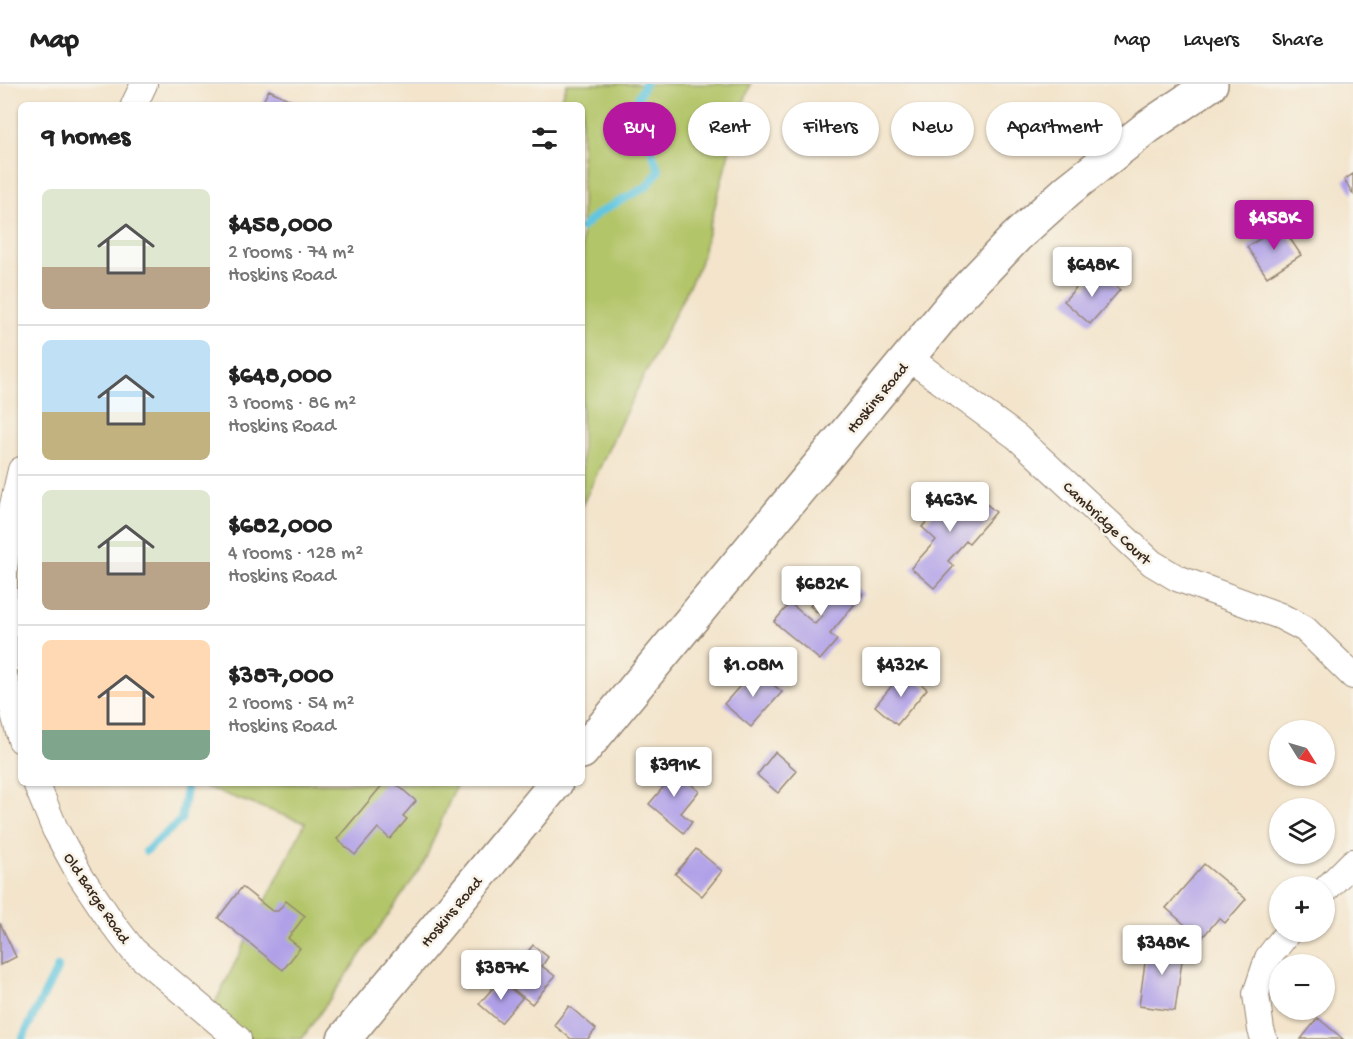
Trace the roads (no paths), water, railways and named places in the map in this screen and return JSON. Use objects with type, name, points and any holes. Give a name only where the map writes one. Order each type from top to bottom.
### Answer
[{"type":"street","points":[[135,102],[144,84]]},
{"type":"street","name":"Hoskins Road","points":[[585,748],[955,302],[1016,237],[1068,190],[1149,126],[1211,84]]},
{"type":"street","name":"Cambridge Court","points":[[909,358],[1017,437],[1152,563],[1177,578],[1280,616],[1305,629],[1353,676]]},
{"type":"street","points":[[18,483],[11,514],[4,570],[4,675],[18,729]]},
{"type":"street","name":"Old Barge Road","points":[[37,786],[55,829],[80,875],[133,950],[238,1039]]},
{"type":"street","name":"Hoskins Road","points":[[344,1039],[554,786]]},
{"type":"street","points":[[1335,880],[1353,862]]},
{"type":"street","points":[[1264,1039],[1256,994],[1268,958],[1280,942]]},
{"type":"waterway","points":[[585,225],[598,213],[646,187],[659,171],[647,138],[638,97],[645,84]]},
{"type":"waterway","points":[[146,851],[181,820],[187,786]]},
{"type":"waterway","points":[[22,1039],[58,967]]}]
